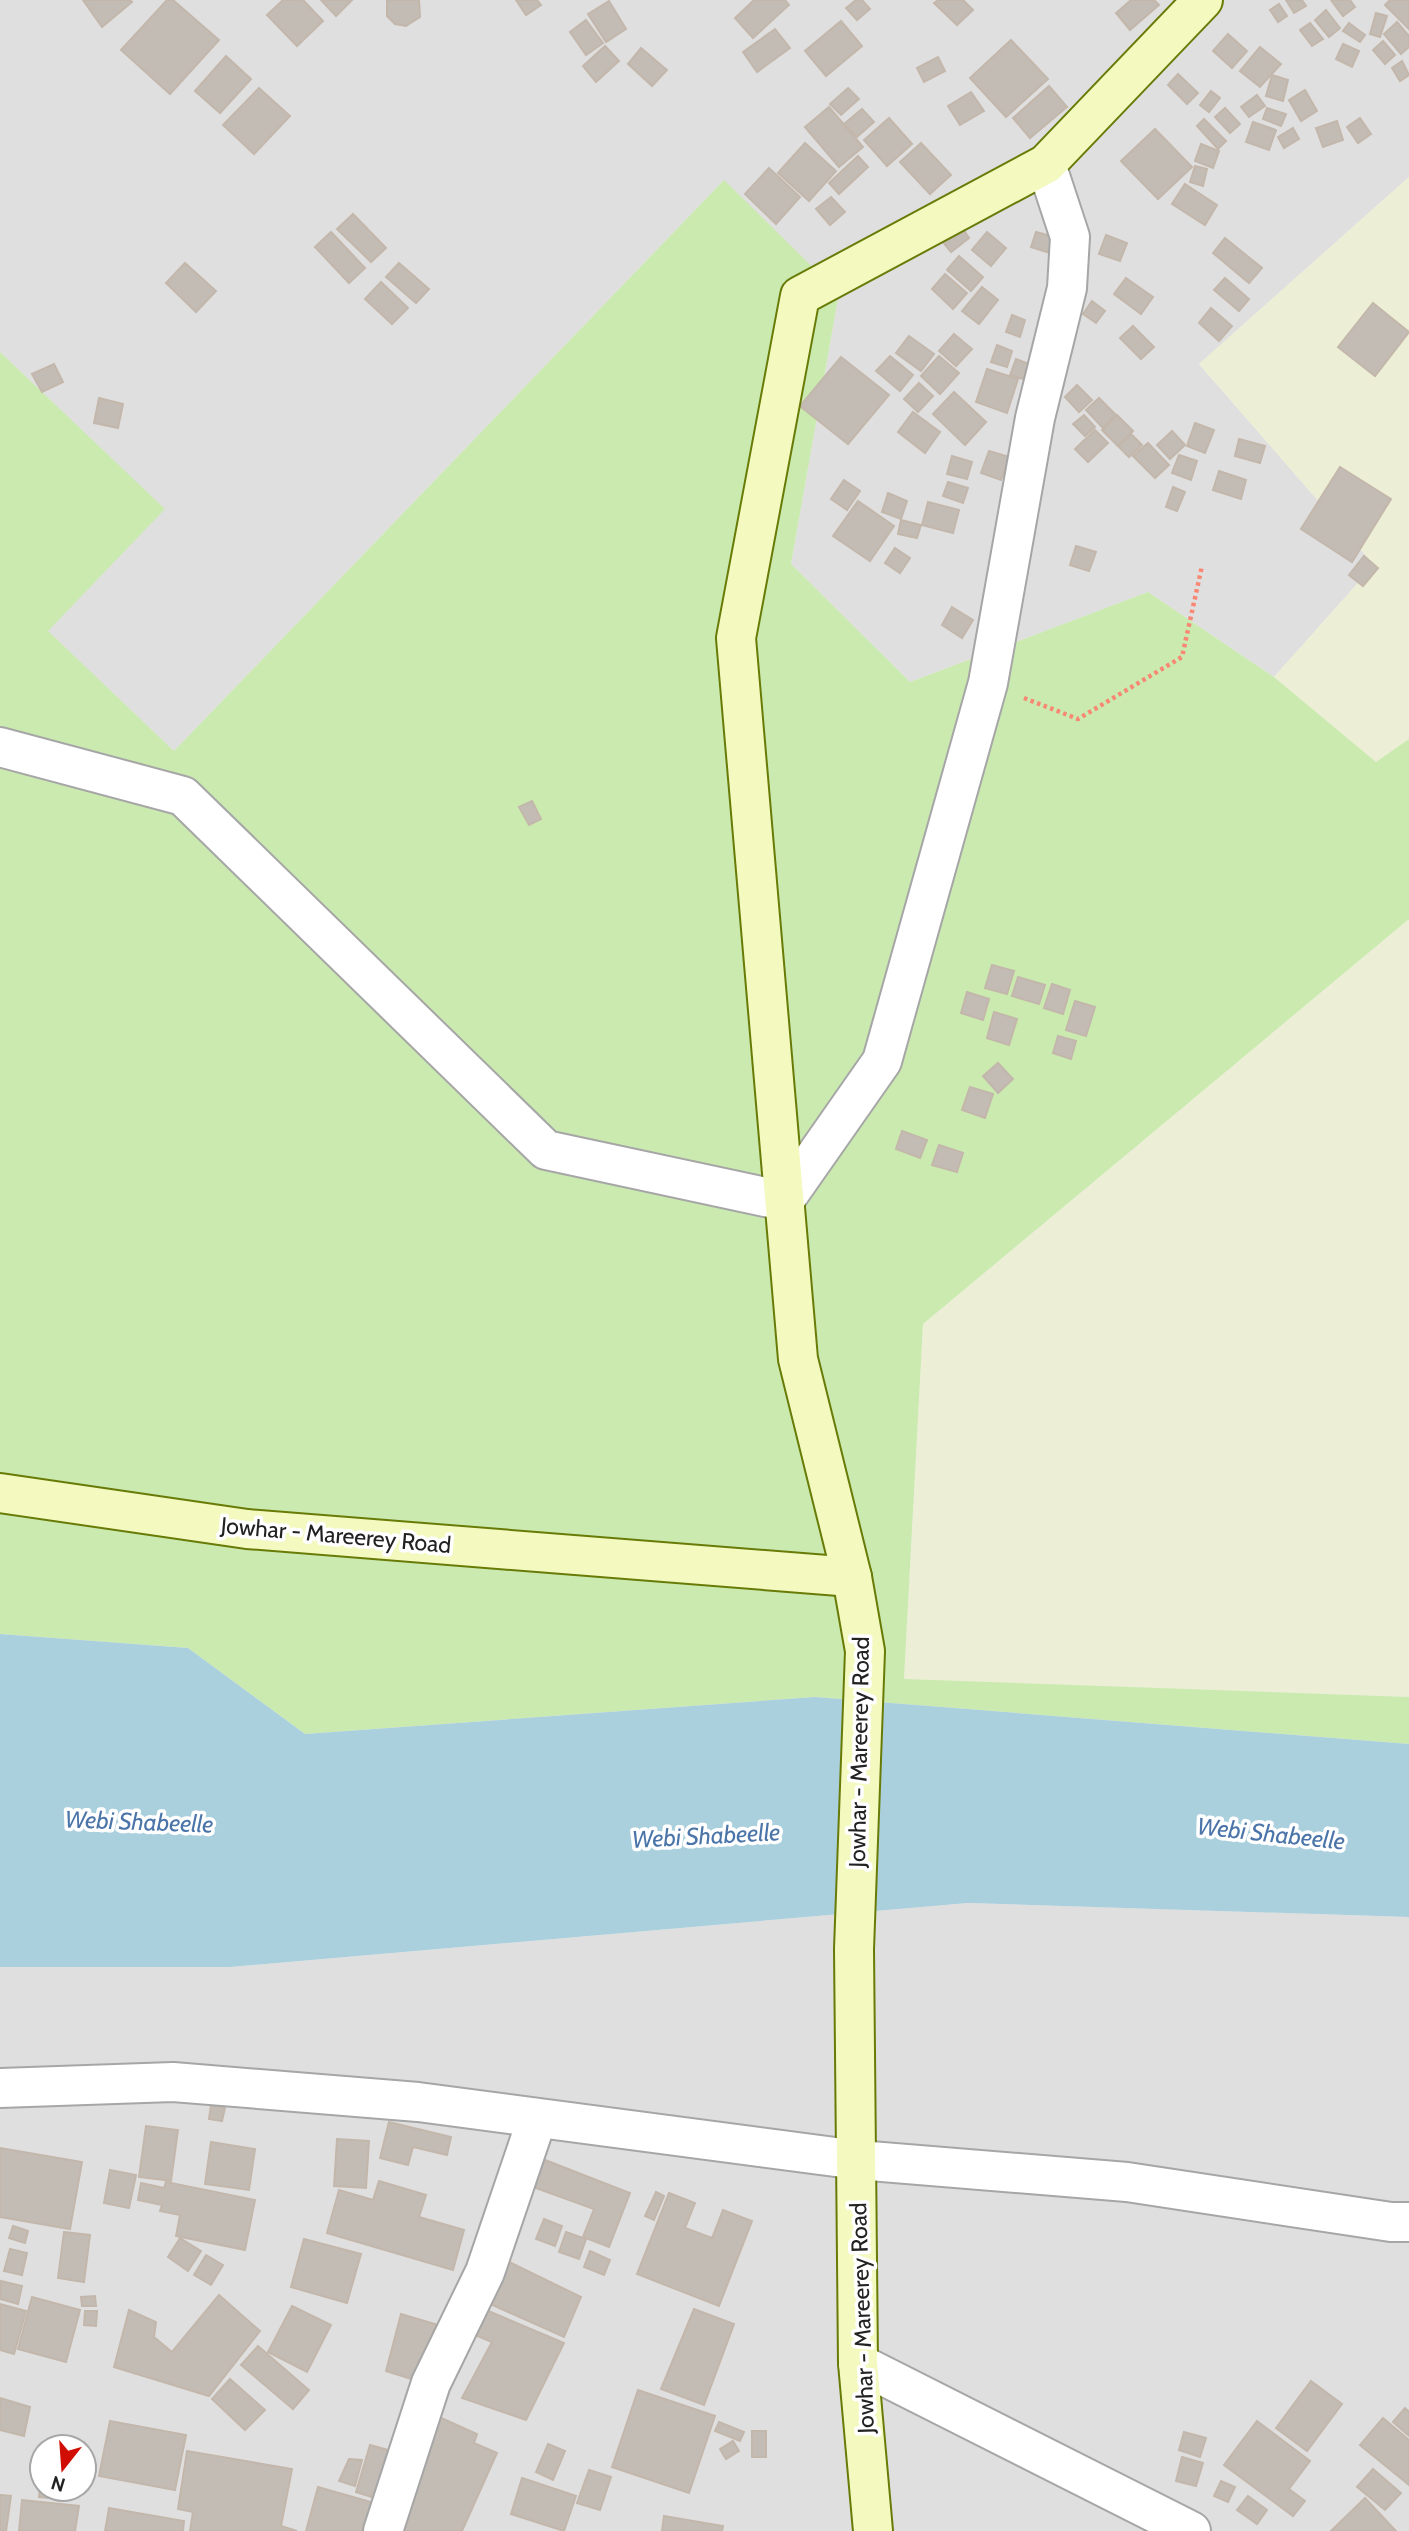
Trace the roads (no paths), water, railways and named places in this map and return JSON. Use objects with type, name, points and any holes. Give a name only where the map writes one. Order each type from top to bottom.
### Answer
[{"type":"street","points":[[852,1577],[799,1359],[736,638],[800,296],[1046,164],[1202,0]]},
{"type":"street","points":[[784,1201],[882,1061],[988,683],[1035,418],[1067,288],[1070,237],[1046,164]]},
{"type":"street","points":[[0,747],[184,796],[546,1150],[784,1201]]},
{"type":"street","name":"Jowhar - Mareerey Road","points":[[0,1493],[247,1530],[852,1577],[865,1651],[854,1949],[858,2363],[873,2531]]},
{"type":"street","points":[[0,2088],[173,2082],[418,2102],[858,2160],[1127,2182],[1391,2222],[1409,2222]]},
{"type":"street","points":[[383,2531],[431,2383],[485,2272],[537,2119]]},
{"type":"street","points":[[858,2363],[1191,2531]]},
{"type":"water","name":"Webi Shabeelle","points":[[0,1634],[188,1648],[305,1734],[815,1697],[1409,1744],[1409,1917],[968,1903],[230,1967],[0,1967]]}]
